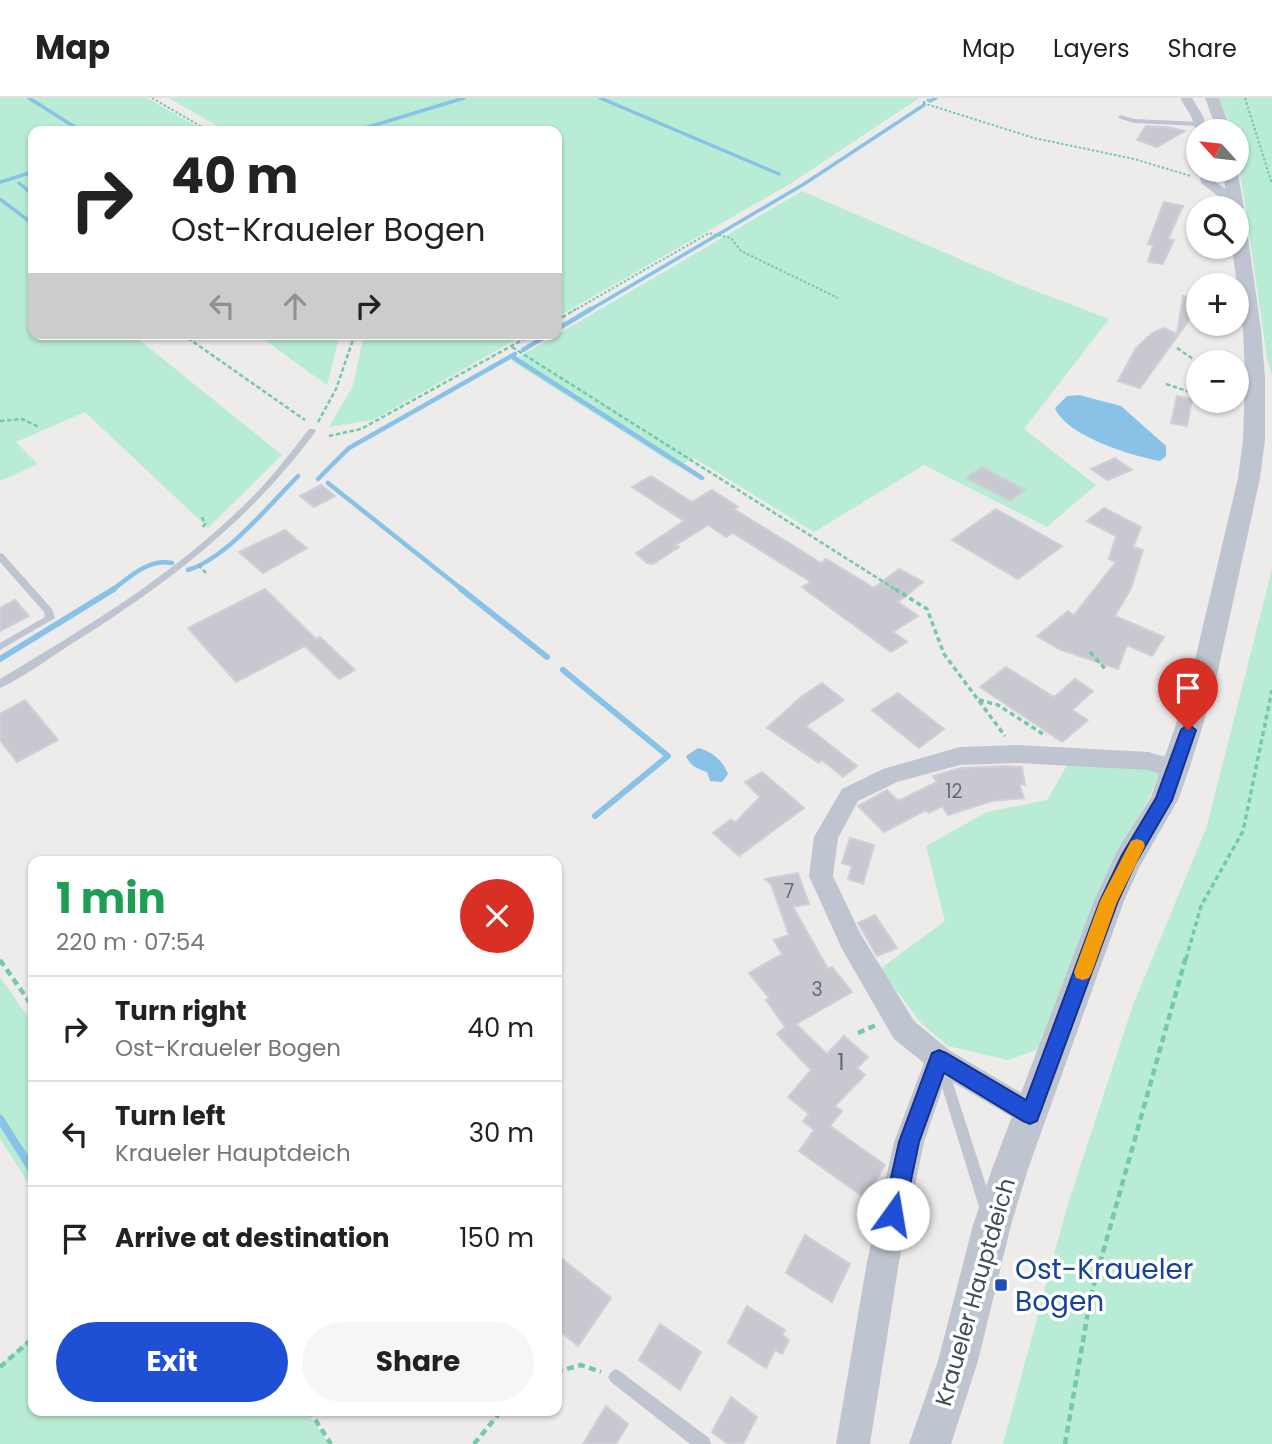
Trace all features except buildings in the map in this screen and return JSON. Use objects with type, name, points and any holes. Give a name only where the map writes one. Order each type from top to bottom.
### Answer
[{"type":"street","points":[[1186,98],[1196,119]]},
{"type":"street","points":[[1212,98],[1220,119]]},
{"type":"street","points":[[1211,182],[1224,196]]},
{"type":"street","name":"Kraueler Hauptdeich","points":[[930,1444],[958,1362],[992,1225],[1030,1114],[1109,901],[1128,860],[1164,800],[1201,690],[1245,500],[1254,440],[1255,377],[1243,259]]},
{"type":"street","points":[[1030,1114],[939,1059],[904,1030],[851,941],[821,876],[826,837],[850,795],[891,775],[960,756],[1018,754],[1149,761],[1175,770]]},
{"type":"street","points":[[853,1444],[883,1262],[906,1155],[939,1059]]},
{"type":"lane","points":[[1120,117],[1186,127]]},
{"type":"lane","points":[[0,684],[131,601],[192,556],[258,496],[312,431]]},
{"type":"lane","points":[[0,556],[50,611],[50,618],[0,647]]},
{"type":"lane","points":[[939,1059],[992,1225]]},
{"type":"lane","points":[[616,1377],[703,1444]]},
{"type":"path","points":[[152,98],[200,126]]},
{"type":"path","points":[[931,98],[923,103],[1034,138],[1186,171]]},
{"type":"path","points":[[1245,98],[1272,184]]},
{"type":"path","points":[[562,318],[709,233],[731,238],[741,251],[838,298]]},
{"type":"path","points":[[190,340],[301,418],[316,425],[336,389],[353,340]]},
{"type":"path","points":[[329,436],[361,429],[523,340]]},
{"type":"path","points":[[512,347],[927,609],[944,654],[1018,754]]},
{"type":"path","points":[[1177,348],[1186,354]]},
{"type":"path","points":[[1166,384],[1186,390]]},
{"type":"path","points":[[0,421],[22,419],[39,427]]},
{"type":"path","points":[[1090,652],[1107,671]]},
{"type":"path","points":[[1065,1444],[1091,1296],[1201,906],[1243,831],[1272,690]]},
{"type":"path","points":[[977,699],[998,705],[1048,738]]},
{"type":"path","points":[[0,960],[28,1000]]},
{"type":"path","points":[[0,1367],[28,1342]]},
{"type":"path","points":[[562,1370],[581,1365],[616,1377]]},
{"type":"path","points":[[313,1416],[331,1444]]},
{"type":"path","points":[[474,1444],[497,1416]]},
{"type":"green space","points":[[0,98],[147,98],[196,126],[28,126],[28,340],[139,340],[282,455],[208,528],[85,412],[16,442],[38,464],[0,481]]},
{"type":"green space","points":[[169,98],[919,98],[790,184],[562,314],[562,126],[217,126]]},
{"type":"green space","points":[[1219,98],[1272,98],[1272,376],[1249,233],[1249,196],[1244,196],[1242,182],[1250,182],[1250,119],[1228,119]]},
{"type":"green space","points":[[802,191],[1020,285],[1109,319],[1024,429],[1096,485],[1047,527],[924,465],[814,532],[694,458],[678,467],[512,361],[548,340],[562,340],[562,332]]},
{"type":"green space","points":[[264,340],[338,340],[327,385]]},
{"type":"green space","points":[[363,340],[515,340],[373,420],[329,427],[353,386]]},
{"type":"green space","points":[[1272,569],[1272,1444],[1003,1444],[1067,1207],[1133,1005],[1207,826]]},
{"type":"green space","points":[[1074,753],[1167,755],[1148,800],[1114,860],[1047,1046],[1008,1060],[948,1046],[921,1023],[880,969],[945,921],[926,846],[987,812],[1047,800]]},
{"type":"green space","points":[[0,977],[28,1017],[28,1182],[0,1139]]},
{"type":"green space","points":[[28,1340],[28,1416],[309,1416],[329,1444],[0,1444],[0,1365]]},
{"type":"water","points":[[1079,395],[1121,406],[1166,446],[1166,456],[1160,461],[1133,455],[1101,443],[1072,427],[1055,408],[1067,396]]},
{"type":"water","points":[[698,748],[712,754],[723,765],[728,774],[722,782],[710,781],[707,772],[690,762],[686,756]]},
{"type":"waterway","points":[[29,98],[73,126]]},
{"type":"waterway","points":[[372,126],[464,98]]},
{"type":"waterway","points":[[600,98],[779,174]]},
{"type":"waterway","points":[[930,101],[936,98]]},
{"type":"waterway","points":[[588,311],[804,184],[924,105]]},
{"type":"waterway","points":[[0,182],[28,174]]},
{"type":"waterway","points":[[19,183],[28,191]]},
{"type":"waterway","points":[[0,199],[28,220]]},
{"type":"waterway","points":[[562,326],[591,309]]},
{"type":"waterway","points":[[523,350],[539,340]]},
{"type":"waterway","points":[[511,356],[515,354]]},
{"type":"waterway","points":[[318,479],[349,448],[511,356]]},
{"type":"waterway","points":[[511,356],[702,478]]},
{"type":"waterway","points":[[188,570],[203,564],[232,543],[298,476]]},
{"type":"waterway","points":[[328,483],[464,591]]},
{"type":"waterway","points":[[112,590],[147,566],[172,563]]},
{"type":"waterway","points":[[461,589],[547,657]]},
{"type":"waterway","points":[[0,659],[112,590]]},
{"type":"waterway","points":[[563,670],[668,756],[595,816]]},
{"type":"waterway","points":[[0,1119],[28,1163]]},
{"type":"slow traffic","points":[[1083,972],[1109,901],[1137,846]]},
{"type":"place","name":"Ost-Kraueler Bogen","points":[[1001,1285]]},
{"type":"route","points":[[893,1214],[909,1142],[939,1059],[1030,1114],[1109,901],[1128,860],[1164,800],[1188,730]]}]
